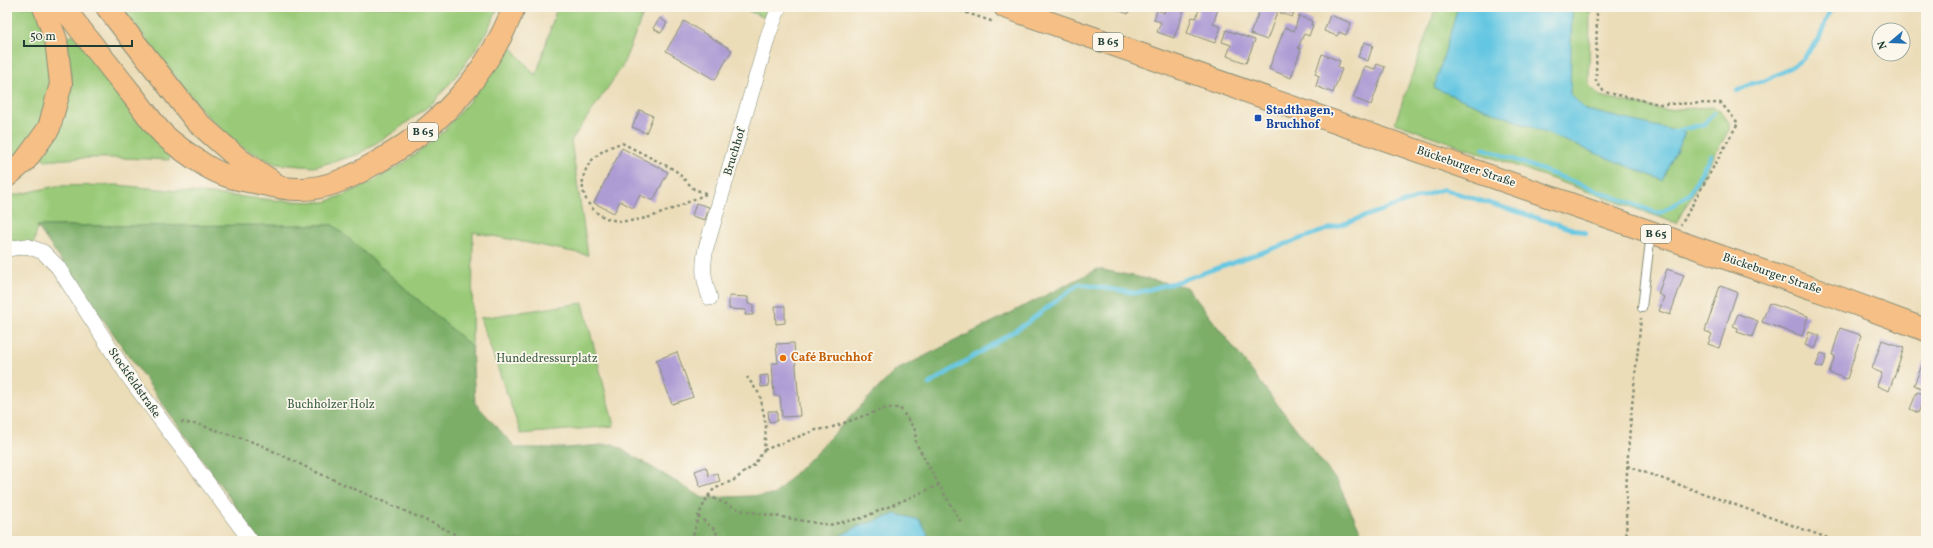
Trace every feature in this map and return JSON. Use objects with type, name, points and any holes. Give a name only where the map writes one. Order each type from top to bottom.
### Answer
[{"type":"main road","points":[[7,176],[25,160],[49,128],[61,84],[56,40],[44,7]]},
{"type":"main road","name":"B 65","points":[[63,7],[164,134],[200,163],[226,177],[282,188],[302,189],[323,186],[356,174],[388,157],[416,138],[457,101],[475,80],[505,30],[514,7]]},
{"type":"main road","points":[[107,7],[196,121],[240,160],[282,188]]},
{"type":"main road","name":"Bückeburger Straße","points":[[1005,7],[1837,297],[1926,330]]},
{"type":"street","name":"Bruchhof","points":[[710,298],[704,280],[703,267],[706,248],[769,33],[779,7]]},
{"type":"street","name":"Stockfeldstraße","points":[[7,248],[27,246],[43,252],[58,268],[128,376],[251,541]]},
{"type":"lane","points":[[1642,308],[1651,232]]},
{"type":"path","points":[[1597,7],[1596,81],[1604,92],[1659,104],[1720,103],[1738,123],[1673,240]]},
{"type":"path","points":[[7,83],[12,98]]},
{"type":"path","points":[[706,194],[694,189],[675,170],[622,143],[608,147],[594,158],[588,167],[583,183],[585,199],[592,210],[604,217],[620,221],[638,220],[658,214],[706,194],[722,192]]},
{"type":"path","points":[[1627,541],[1625,506],[1627,466],[1642,308]]},
{"type":"path","points":[[692,541],[698,516],[708,496],[714,489],[734,480],[754,465],[764,450],[766,426],[760,395],[747,377]]},
{"type":"path","points":[[764,450],[816,430],[830,428],[886,408],[900,408],[915,430],[916,443],[938,485],[961,522]]},
{"type":"path","points":[[159,418],[200,426],[259,444],[316,472],[441,527],[468,541]]},
{"type":"path","points":[[1627,466],[1836,541]]},
{"type":"path","points":[[708,496],[740,510],[829,525],[862,518],[938,485]]},
{"type":"path","points":[[698,516],[715,530],[720,541]]},
{"type":"green space","points":[[7,7],[36,7],[49,42],[52,59],[52,76],[51,93],[40,125],[31,140],[20,153],[7,164]]},
{"type":"green space","points":[[121,7],[499,7],[485,35],[461,70],[434,102],[394,132],[357,155],[314,167],[276,164],[241,147],[205,114]]},
{"type":"green space","points":[[557,7],[646,7],[622,67],[571,141],[588,255],[473,232],[472,347],[333,225],[38,226],[31,254],[7,256],[7,197],[56,186],[117,185],[285,201],[326,202],[362,187],[403,164],[444,131],[477,92],[507,42],[536,76]]},
{"type":"green space","points":[[740,7],[770,7],[765,18]]},
{"type":"green space","points":[[1436,7],[1590,7],[1589,85],[1600,96],[1664,110],[1712,107],[1720,110],[1730,124],[1729,130],[1676,223],[1395,123]]},
{"type":"green space","points":[[73,34],[171,155],[169,160],[91,158],[45,161],[42,156],[59,132],[72,85],[67,38]]},
{"type":"green space","name":"Buchholzer Holz","points":[[333,225],[472,347],[475,403],[516,448],[567,448],[613,444],[703,498],[774,495],[895,371],[1098,269],[1187,287],[1338,483],[1365,541],[931,541],[920,520],[857,527],[831,541],[260,541],[37,226]]},
{"type":"green space","name":"Hundedressurplatz","points":[[583,303],[614,426],[521,434],[480,318]]},
{"type":"water","points":[[1458,7],[1572,7],[1570,94],[1586,110],[1685,133],[1662,180],[1434,88]]},
{"type":"water","points":[[896,514],[920,520],[931,541],[831,541],[857,527]]},
{"type":"building","points":[[1110,7],[1130,7],[1128,14]]},
{"type":"building","points":[[1166,7],[1185,7],[1174,38],[1157,32],[1161,22],[1154,20],[1157,10],[1164,13]]},
{"type":"building","points":[[1200,7],[1216,7],[1218,9],[1213,24],[1221,27],[1215,43],[1187,33],[1192,17],[1196,18]]},
{"type":"building","points":[[1261,7],[1270,7],[1278,10],[1267,40],[1250,34]]},
{"type":"building","points":[[1282,7],[1296,7],[1292,17],[1280,13]]},
{"type":"building","points":[[1330,15],[1351,23],[1346,35],[1339,32],[1337,36],[1324,31]]},
{"type":"building","points":[[1299,16],[1312,21],[1311,25],[1313,25],[1309,36],[1304,34],[1298,48],[1301,49],[1291,78],[1269,69],[1285,27],[1294,31]]},
{"type":"building","points":[[660,18],[667,23],[661,33],[653,28]]},
{"type":"building","points":[[684,21],[732,50],[715,80],[666,51]]},
{"type":"building","points":[[1226,30],[1255,40],[1246,63],[1227,56],[1231,45],[1222,42]]},
{"type":"building","points":[[1364,42],[1373,45],[1368,61],[1358,57]]},
{"type":"building","points":[[1322,54],[1340,61],[1338,67],[1342,69],[1333,93],[1316,86],[1319,76],[1315,74]]},
{"type":"building","points":[[1377,64],[1385,67],[1371,105],[1353,98],[1365,66],[1375,69]]},
{"type":"building","points":[[640,110],[653,116],[646,133],[632,127]]},
{"type":"building","points":[[622,148],[668,172],[653,201],[640,195],[633,208],[620,201],[614,213],[594,203]]},
{"type":"building","points":[[696,203],[709,207],[705,220],[692,216]]},
{"type":"building","points":[[1667,269],[1684,275],[1670,315],[1659,311],[1664,297],[1658,294]]},
{"type":"building","points":[[1720,286],[1737,292],[1719,348],[1708,344],[1712,334],[1705,331]]},
{"type":"building","points":[[729,296],[748,297],[748,304],[753,304],[753,315],[745,315],[746,310],[729,309]]},
{"type":"building","points":[[1769,303],[1808,316],[1802,336],[1762,322]]},
{"type":"building","points":[[775,306],[785,306],[785,323],[776,324]]},
{"type":"building","points":[[1738,314],[1758,321],[1752,337],[1737,332],[1738,328],[1733,326]]},
{"type":"building","points":[[1840,328],[1861,335],[1847,379],[1829,373],[1835,356],[1832,355]]},
{"type":"building","points":[[1809,332],[1820,336],[1815,349],[1805,345]]},
{"type":"building","points":[[1882,340],[1904,348],[1889,391],[1877,386],[1882,373],[1872,369]]},
{"type":"building","points":[[794,343],[800,416],[782,417],[780,396],[774,396],[772,363],[778,363],[776,344]]},
{"type":"building","points":[[677,352],[693,397],[672,404],[656,360]]},
{"type":"building","points":[[1821,353],[1827,355],[1823,368],[1816,366]]},
{"type":"building","points":[[1926,355],[1926,390],[1914,385]]},
{"type":"building","points":[[768,375],[769,386],[761,387],[760,376]]},
{"type":"building","points":[[1926,391],[1926,404],[1922,403],[1918,413],[1910,409],[1917,392],[1924,394]]},
{"type":"building","points":[[768,411],[777,411],[777,421],[769,422]]},
{"type":"building","points":[[706,467],[709,476],[717,473],[720,481],[700,487],[695,471]]},
{"type":"waterway","points":[[1737,91],[1753,83],[1764,81],[1785,71],[1803,59],[1819,39],[1831,7]]},
{"type":"waterway","points":[[1673,132],[1704,124],[1714,113]]},
{"type":"waterway","points":[[1483,148],[1657,213],[1664,211],[1689,194],[1711,155]]},
{"type":"waterway","points":[[929,384],[1024,325],[1079,284],[1136,293],[1180,281],[1443,189],[1586,233]]},
{"type":"place","name":"Stadthagen, Bruchhof","points":[[1258,118]]},
{"type":"place","name":"Café Bruchhof","points":[[783,358]]}]
